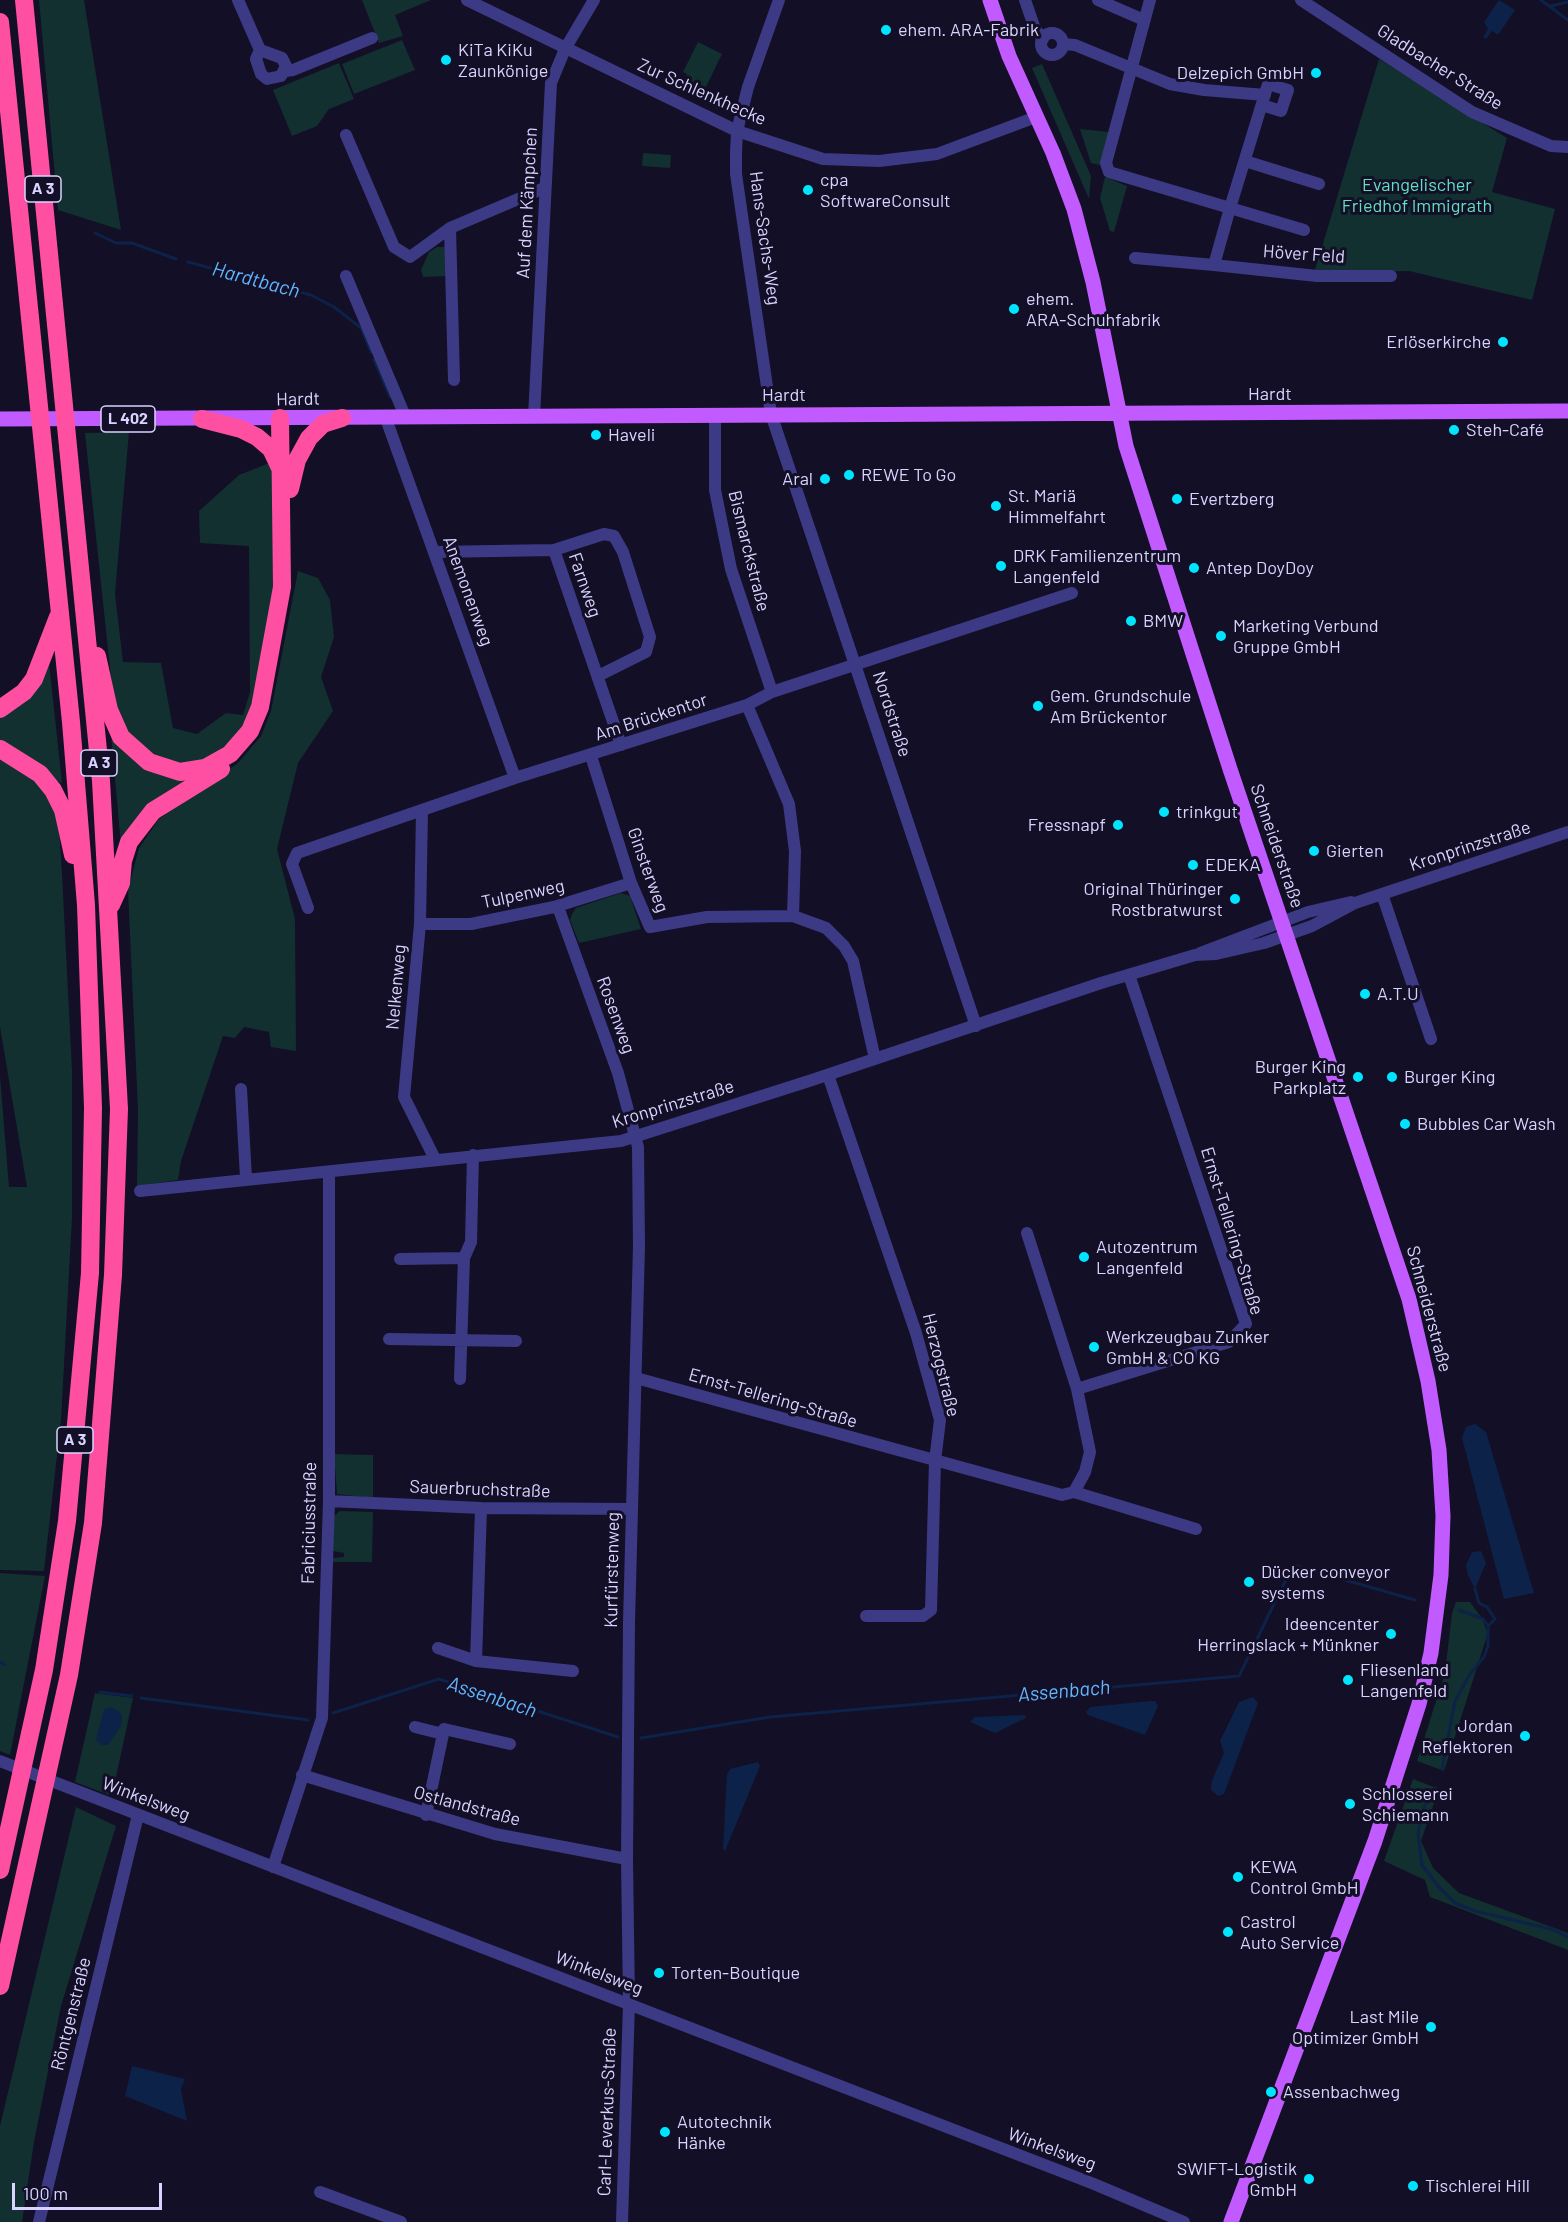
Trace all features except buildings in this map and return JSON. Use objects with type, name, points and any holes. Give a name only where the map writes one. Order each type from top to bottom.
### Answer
[{"type":"highway","name":"A 3","points":[[0,1986],[69,1675],[93,1523],[119,1173],[119,1109],[101,781],[24,0]]},
{"type":"highway","name":"A 3","points":[[0,22],[86,905],[93,1108],[90,1273],[67,1521],[44,1670],[0,1870]]},
{"type":"highway","points":[[84,616],[102,672],[109,710],[121,737],[149,762],[180,772],[205,768],[230,754],[250,731],[260,707],[282,587],[281,470],[284,418]]},
{"type":"highway","points":[[109,910],[121,883],[123,861],[129,842],[153,811],[236,760],[256,735],[266,709],[289,582],[290,489],[284,418]]},
{"type":"highway","points":[[290,489],[297,460],[309,438],[322,424],[342,418]]},
{"type":"highway","points":[[202,419],[241,429],[257,437],[271,449],[281,470]]},
{"type":"highway","points":[[0,709],[16,699],[34,679],[59,612]]},
{"type":"highway","points":[[0,749],[40,774],[53,790],[63,810],[86,905]]},
{"type":"main road","name":"Schneiderstraße","points":[[990,0],[1009,56],[1074,209],[1101,321],[1117,413],[1163,565],[1379,1205],[1411,1309],[1428,1381],[1439,1450],[1442,1558],[1431,1653],[1408,1742],[1366,1865],[1231,2222]]},
{"type":"main road","name":"Hardt","points":[[0,419],[1568,411]]},
{"type":"street","points":[[238,0],[260,50],[282,58],[286,71]]},
{"type":"street","name":"Zur Schlenkhecke","points":[[467,0],[737,131],[823,159],[879,161],[937,154],[1036,117]]},
{"type":"street","name":"Auf dem Kämpchen","points":[[534,417],[551,82],[565,49],[594,0]]},
{"type":"street","name":"Hans-Sachs-Weg","points":[[771,414],[736,174],[736,153],[737,131],[748,87],[779,0]]},
{"type":"street","points":[[1025,0],[1035,29],[1043,39],[1048,34],[1056,34],[1063,44],[1075,45],[1170,84],[1263,100],[1214,265]]},
{"type":"street","points":[[1098,0],[1144,20]]},
{"type":"street","points":[[1130,69],[1150,0]]},
{"type":"street","name":"Gladbacher Straße","points":[[1301,0],[1472,112],[1551,146],[1568,147]]},
{"type":"street","points":[[260,50],[256,59],[261,74],[267,79],[274,79],[286,71],[372,38]]},
{"type":"street","name":"Höver Feld","points":[[1130,69],[1106,163],[1109,172],[1304,230]]},
{"type":"street","points":[[346,135],[394,247],[410,257],[450,228],[544,188]]},
{"type":"street","points":[[1245,161],[1319,184]]},
{"type":"street","points":[[450,228],[454,380]]},
{"type":"street","name":"Höver Feld","points":[[1136,258],[1317,276],[1391,276]]},
{"type":"street","points":[[346,276],[405,416]]},
{"type":"street","name":"Nordstraße","points":[[771,414],[858,666],[976,1026]]},
{"type":"street","name":"Bismarckstraße","points":[[715,415],[715,490],[731,569],[772,692]]},
{"type":"street","name":"Anemonenweg","points":[[385,416],[515,778]]},
{"type":"street","points":[[554,550],[604,534],[614,536],[623,552],[650,637],[646,652],[598,676]]},
{"type":"street","name":"Farnweg","points":[[435,552],[554,550],[621,745]]},
{"type":"street","name":"Am Brückentor","points":[[308,908],[292,864],[294,855],[515,778],[591,756],[747,705],[772,692],[858,666],[1072,593]]},
{"type":"street","points":[[747,705],[789,804],[795,851],[793,916],[826,928],[844,946],[853,961],[875,1059]]},
{"type":"street","name":"Ginsterweg","points":[[591,756],[631,883],[650,927],[707,917],[793,916]]},
{"type":"street","name":"Nelkenweg","points":[[422,811],[420,924],[404,1097],[435,1159]]},
{"type":"street","name":"Kronprinzstraße","points":[[140,1191],[246,1178],[329,1172],[473,1155],[577,1146],[635,1137],[1129,975],[1195,956],[1214,946],[1285,929],[1345,902],[1355,903],[1568,832]]},
{"type":"street","name":"Tulpenweg","points":[[420,924],[471,924],[558,907],[631,883]]},
{"type":"street","points":[[1382,894],[1431,1039]]},
{"type":"street","name":"Rosenweg","points":[[558,907],[618,1072],[635,1137]]},
{"type":"street","name":"Ernst-Tellering-Straße","points":[[1077,1389],[1229,1341],[1246,1324],[1129,975]]},
{"type":"street","name":"Herzogstraße","points":[[828,1075],[916,1333],[940,1420],[935,1461],[931,1610],[923,1616],[866,1616]]},
{"type":"street","points":[[241,1089],[246,1178]]},
{"type":"street","name":"Kurfürstenweg","points":[[629,2004],[627,1859],[631,1509],[639,1224],[638,1147],[635,1137]]},
{"type":"street","points":[[460,1379],[464,1258],[471,1242],[473,1155]]},
{"type":"street","name":"Fabriciusstraße","points":[[273,1867],[322,1718],[328,1501],[329,1172]]},
{"type":"street","points":[[1027,1233],[1077,1389],[1090,1452],[1085,1472],[1074,1492]]},
{"type":"street","points":[[400,1259],[464,1258]]},
{"type":"street","points":[[388,1339],[516,1341]]},
{"type":"street","name":"Ernst-Tellering-Straße","points":[[636,1378],[1062,1495],[1074,1492],[1196,1529]]},
{"type":"street","name":"Sauerbruchstraße","points":[[328,1501],[481,1508],[631,1509]]},
{"type":"street","points":[[476,1661],[481,1508]]},
{"type":"street","points":[[438,1648],[476,1661],[573,1671]]},
{"type":"street","points":[[415,1727],[444,1734]]},
{"type":"street","points":[[426,1815],[444,1729],[510,1744]]},
{"type":"street","name":"Winkelsweg","points":[[0,1761],[1095,2184],[1184,2222]]},
{"type":"street","name":"Ostlandstraße","points":[[302,1775],[426,1815],[495,1834],[627,1859]]},
{"type":"street","name":"Röntgenstraße","points":[[39,2222],[138,1815]]},
{"type":"street","name":"Carl-Leverkus-Straße","points":[[622,2222],[629,2004]]},
{"type":"street","points":[[320,2192],[401,2222]]},
{"type":"green space","points":[[39,0],[84,0],[121,230],[58,210]]},
{"type":"green space","points":[[362,0],[431,0],[395,15],[403,36],[379,43]]},
{"type":"green space","points":[[402,40],[415,70],[354,94],[342,64]]},
{"type":"green space","points":[[698,42],[722,54],[705,89],[685,79],[687,74],[683,72]]},
{"type":"green space","name":"Evangelischer Friedhof Immigrath","points":[[1379,59],[1507,138],[1492,192],[1555,209],[1532,300],[1409,271],[1314,273]]},
{"type":"green space","points":[[339,63],[354,99],[329,109],[317,126],[292,136],[273,90]]},
{"type":"green space","points":[[1042,64],[1091,176],[1089,199],[1032,68]]},
{"type":"green space","points":[[1080,129],[1109,132],[1100,165],[1091,163]]},
{"type":"green space","points":[[643,153],[671,155],[670,168],[642,166]]},
{"type":"green space","points":[[1105,177],[1127,186],[1114,232],[1110,231],[1100,198]]},
{"type":"green space","points":[[437,247],[447,247],[448,276],[423,277],[421,270],[429,252]]},
{"type":"green space","points":[[129,432],[115,594],[123,662],[161,663],[173,728],[197,734],[226,713],[243,715],[250,692],[249,546],[200,543],[199,511],[239,475],[272,462],[274,585],[253,706],[244,729],[225,750],[201,762],[180,765],[151,755],[125,732],[114,706],[85,433]]},
{"type":"green space","points":[[298,571],[318,578],[330,600],[334,637],[321,677],[333,711],[298,763],[277,849],[295,919],[296,1051],[271,1047],[269,1032],[244,1027],[235,1038],[223,1036],[181,1161],[178,1180],[137,1186],[138,1110],[128,890],[139,848],[159,819],[238,763],[261,736],[271,711]]},
{"type":"green space","points":[[49,663],[62,783],[50,778],[0,745],[0,718],[23,704],[40,682]]},
{"type":"green space","points":[[111,734],[193,779],[121,845]]},
{"type":"green space","points":[[0,753],[33,776],[58,813],[62,874],[72,1070],[72,1218],[61,1420],[44,1571],[0,1570],[0,1076],[9,1187],[27,1187],[0,1027]]},
{"type":"green space","points":[[621,893],[630,896],[641,929],[579,943],[570,920],[576,908]]},
{"type":"green space","points":[[334,1454],[373,1455],[373,1498],[337,1494]]},
{"type":"green space","points":[[340,1511],[373,1512],[372,1562],[333,1562],[333,1558],[344,1557],[344,1553],[333,1551],[334,1516]]},
{"type":"green space","points":[[0,1573],[45,1576],[10,1755],[0,1751]]},
{"type":"green space","points":[[1456,1602],[1470,1602],[1481,1617],[1488,1633],[1444,1771],[1417,1761],[1445,1673],[1452,1613]]},
{"type":"green space","points":[[95,1693],[133,1698],[113,1791],[109,1795],[75,1782]]},
{"type":"green space","points":[[1413,1779],[1439,1789],[1421,1841],[1433,1868],[1459,1893],[1568,1933],[1568,1950],[1430,1897],[1425,1880],[1384,1861]]},
{"type":"green space","points":[[76,1807],[116,1826],[61,2006],[34,2142],[22,2222],[0,2222],[0,2126]]},
{"type":"water","points":[[1499,0],[1515,10],[1498,35],[1492,31],[1486,39],[1483,37],[1488,29],[1484,22]]},
{"type":"water","points":[[1475,1424],[1486,1432],[1534,1593],[1504,1599],[1462,1438],[1466,1427]]},
{"type":"water","points":[[1481,1551],[1486,1563],[1475,1589],[1466,1565],[1472,1552]]},
{"type":"water","points":[[1253,1697],[1258,1703],[1224,1794],[1218,1796],[1211,1790],[1212,1780],[1224,1753],[1220,1741],[1239,1702]]},
{"type":"water","points":[[1155,1701],[1158,1706],[1145,1735],[1088,1715],[1086,1712],[1090,1707]]},
{"type":"water","points":[[110,1707],[119,1711],[122,1716],[121,1726],[108,1745],[102,1745],[96,1740],[104,1709]]},
{"type":"water","points":[[1025,1715],[1026,1718],[995,1733],[970,1722],[975,1717]]},
{"type":"water","points":[[758,1762],[760,1766],[725,1851],[723,1849],[727,1774],[730,1769]]},
{"type":"water","points":[[132,2066],[185,2079],[181,2089],[187,2121],[125,2096]]},
{"type":"waterway","points":[[1541,0],[1568,20]]},
{"type":"waterway","points":[[1551,6],[1568,2]]},
{"type":"waterway","name":"Hardtbach","points":[[95,233],[116,243],[132,243],[176,259]]},
{"type":"waterway","name":"Hardtbach","points":[[188,262],[311,295],[334,307],[361,328],[371,352]]},
{"type":"waterway","name":"Hardtbach","points":[[374,360],[390,397]]},
{"type":"waterway","name":"Assenbach","points":[[641,1738],[770,1717],[1239,1676],[1293,1565],[1415,1600]]},
{"type":"waterway","points":[[1475,1589],[1479,1603],[1487,1607],[1495,1619],[1488,1626]]},
{"type":"waterway","name":"Assenbach","points":[[1442,1769],[1455,1701],[1470,1674],[1484,1657],[1488,1646],[1488,1626],[1483,1619],[1459,1610]]},
{"type":"waterway","name":"Assenbach","points":[[0,1662],[5,1665]]},
{"type":"waterway","name":"Assenbach","points":[[333,1713],[439,1679],[618,1737]]},
{"type":"waterway","name":"Assenbach","points":[[100,1692],[132,1696]]},
{"type":"waterway","name":"Assenbach","points":[[141,1698],[308,1720]]},
{"type":"waterway","name":"Assenbach","points":[[1436,1788],[1424,1807],[1418,1833],[1422,1865],[1439,1887],[1455,1903],[1475,1911],[1551,1929],[1568,1937]]},
{"type":"place","name":"ehem. ARA-Fabrik","points":[[886,30]]},
{"type":"place","name":"KiTa KiKu Zaunkönige","points":[[446,60]]},
{"type":"place","name":"Delzepich GmbH","points":[[1316,73]]},
{"type":"place","name":"cpa SoftwareConsult","points":[[808,190]]},
{"type":"place","name":"ehem. ARA-Schuhfabrik","points":[[1014,309]]},
{"type":"place","name":"Erlöserkirche","points":[[1503,342]]},
{"type":"place","name":"Steh-Café","points":[[1454,430]]},
{"type":"place","name":"Haveli","points":[[596,435]]},
{"type":"place","name":"REWE To Go","points":[[849,475]]},
{"type":"place","name":"Aral","points":[[825,479]]},
{"type":"place","name":"Evertzberg","points":[[1177,499]]},
{"type":"place","name":"St. Mariä Himmelfahrt","points":[[996,506]]},
{"type":"place","name":"DRK Familienzentrum Langenfeld","points":[[1001,566]]},
{"type":"place","name":"Antep DoyDoy","points":[[1194,568]]},
{"type":"place","name":"BMW","points":[[1131,621]]},
{"type":"place","name":"Marketing Verbund Gruppe GmbH","points":[[1221,636]]},
{"type":"place","name":"Gem. Grundschule Am Brückentor","points":[[1038,706]]},
{"type":"place","name":"trinkgut","points":[[1164,812]]},
{"type":"place","name":"Fressnapf","points":[[1118,825]]},
{"type":"place","name":"Gierten","points":[[1314,851]]},
{"type":"place","name":"EDEKA","points":[[1193,865]]},
{"type":"place","name":"Original Thüringer Rostbratwurst","points":[[1235,899]]},
{"type":"place","name":"A.T.U","points":[[1365,994]]},
{"type":"place","name":"Burger King Parkplatz","points":[[1358,1077]]},
{"type":"place","name":"Burger King","points":[[1392,1077]]},
{"type":"place","name":"Bubbles Car Wash","points":[[1405,1124]]},
{"type":"place","name":"Autozentrum Langenfeld","points":[[1084,1257]]},
{"type":"place","name":"Werkzeugbau Zunker GmbH & CO KG","points":[[1094,1347]]},
{"type":"place","name":"Dücker conveyor systems","points":[[1249,1582]]},
{"type":"place","name":"Ideencenter Herringslack + Münkner","points":[[1391,1634]]},
{"type":"place","name":"Fliesenland Langenfeld","points":[[1348,1680]]},
{"type":"place","name":"Jordan Reflektoren","points":[[1525,1736]]},
{"type":"place","name":"Schlosserei Schiemann","points":[[1350,1804]]},
{"type":"place","name":"KEWA Control GmbH","points":[[1238,1877]]},
{"type":"place","name":"Castrol Auto Service","points":[[1228,1932]]},
{"type":"place","name":"Torten-Boutique","points":[[659,1973]]},
{"type":"place","name":"Last Mile Optimizer GmbH","points":[[1431,2027]]},
{"type":"place","name":"Assenbachweg","points":[[1271,2092]]},
{"type":"place","name":"Autotechnik Hänke","points":[[665,2132]]},
{"type":"place","name":"SWIFT-Logistik GmbH","points":[[1309,2179]]},
{"type":"place","name":"Tischlerei Hill","points":[[1413,2186]]}]
